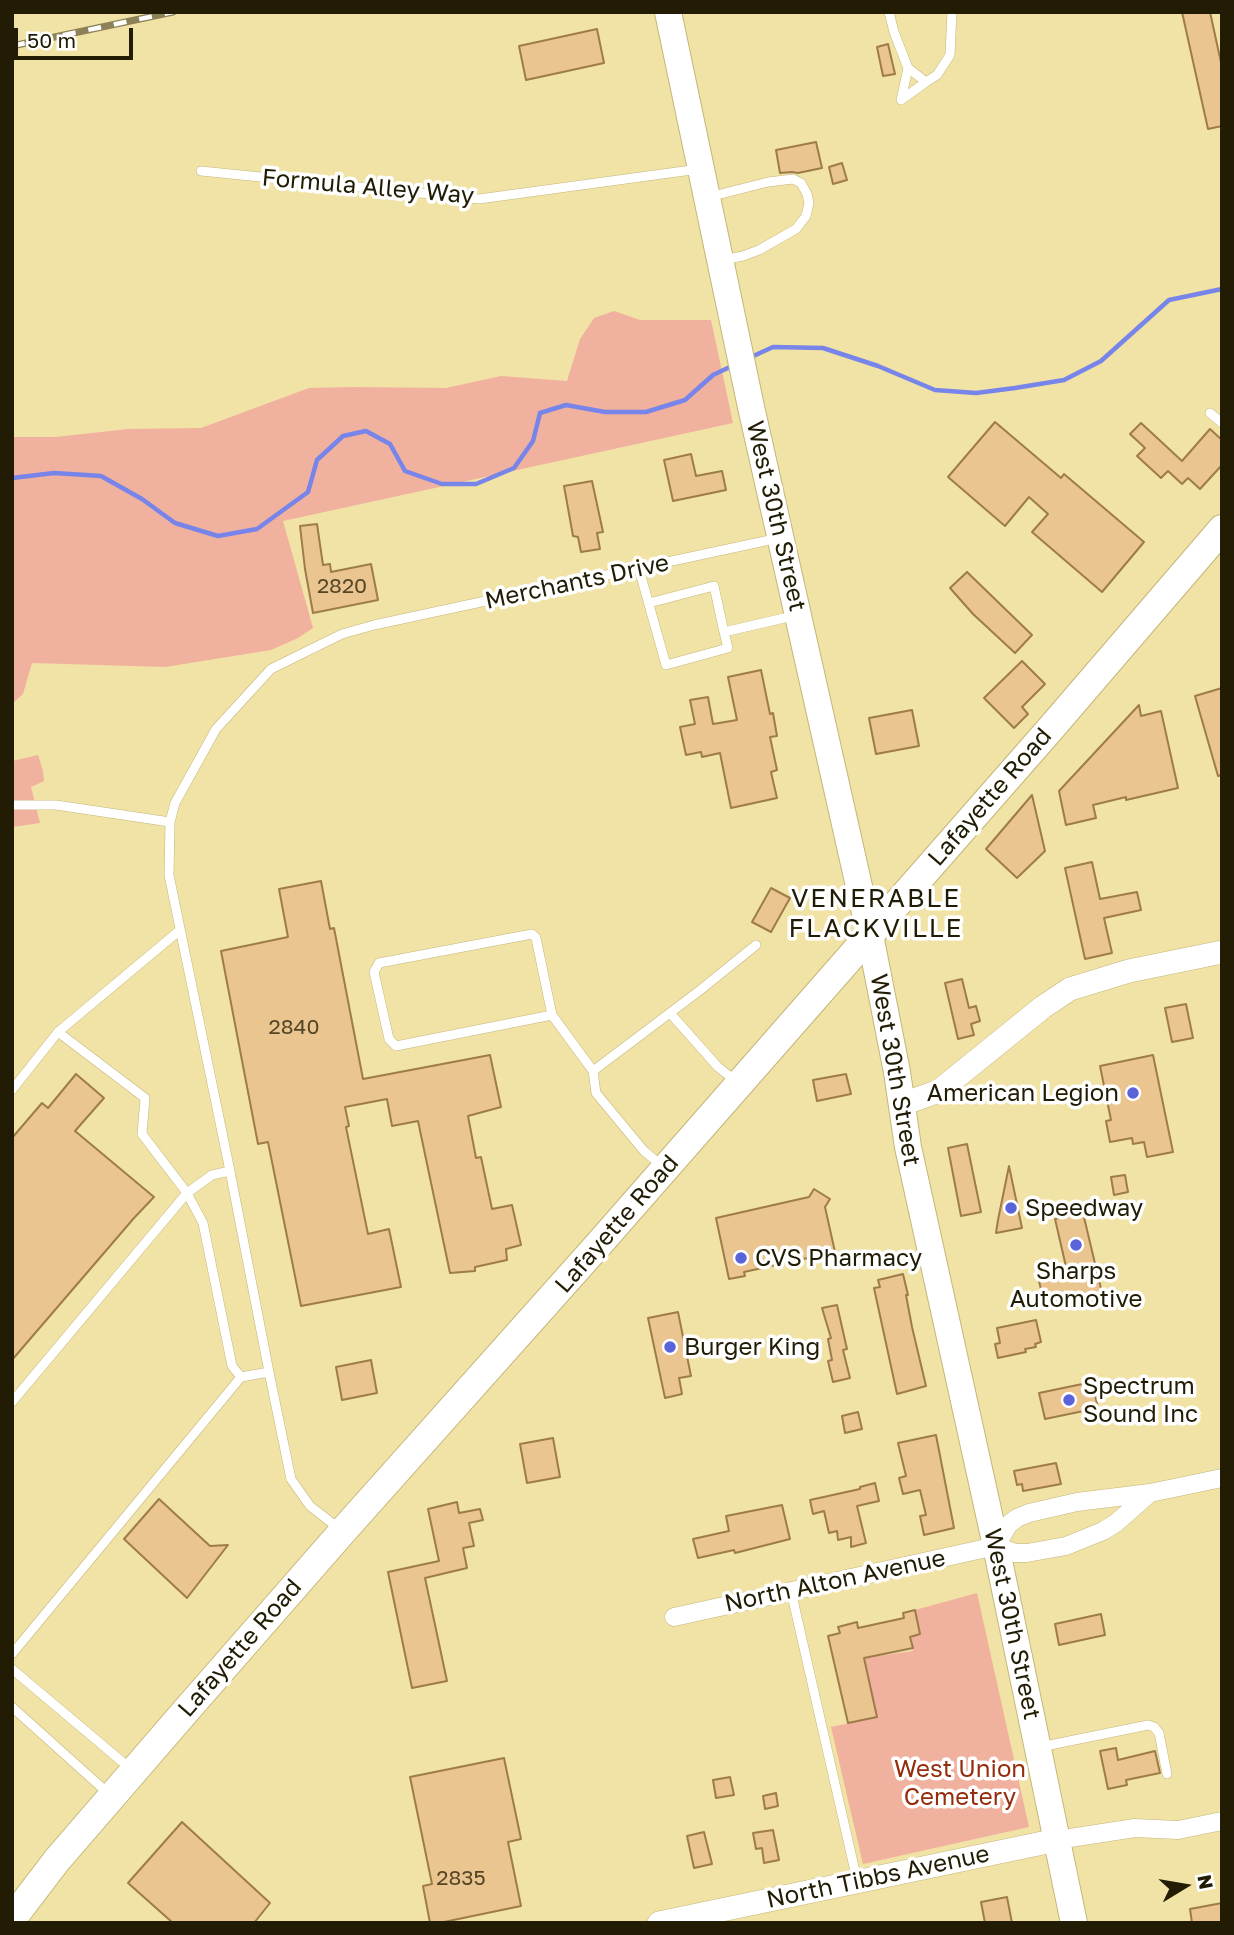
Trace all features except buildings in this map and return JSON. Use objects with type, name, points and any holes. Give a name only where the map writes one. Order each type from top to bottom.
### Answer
[{"type":"main road","name":"West 30th Street","points":[[668,12],[751,407],[870,935],[903,1104],[908,1147],[996,1546],[1074,1923]]},
{"type":"main road","name":"Lafayette Road","points":[[12,1919],[57,1860],[111,1797],[740,1084],[1222,529]]},
{"type":"street","points":[[903,1104],[939,1091],[1043,1007],[1070,989],[1107,976],[1222,952]]},
{"type":"street","name":"North Alton Avenue","points":[[996,1546],[1009,1524],[1029,1513],[1077,1502],[1150,1493],[1222,1478]]},
{"type":"street","name":"North Alton Avenue","points":[[674,1617],[996,1546],[1015,1553],[1027,1553],[1066,1546],[1104,1531],[1150,1493]]},
{"type":"street","points":[[1057,1840],[1135,1828],[1178,1830],[1222,1821]]},
{"type":"street","name":"North Tibbs Avenue","points":[[659,1923],[1057,1840]]},
{"type":"lane","points":[[889,12],[908,68],[926,82]]},
{"type":"lane","points":[[908,68],[901,100],[937,75],[950,55],[952,12]]},
{"type":"lane","name":"Formula Alley Way","points":[[201,171],[479,200],[701,169]]},
{"type":"lane","points":[[707,197],[768,182],[793,179],[800,183],[809,203],[806,216],[796,229],[759,250],[720,260]]},
{"type":"lane","points":[[1210,413],[1222,423]]},
{"type":"lane","name":"Merchants Drive","points":[[343,1531],[310,1506],[290,1479],[169,875],[170,822],[175,803],[216,729],[271,669],[342,634],[780,538]]},
{"type":"lane","points":[[639,569],[666,665],[728,648],[713,586],[649,603]]},
{"type":"lane","points":[[724,632],[798,615]]},
{"type":"lane","points":[[12,805],[56,805],[170,822]]},
{"type":"lane","points":[[12,1090],[58,1032],[180,930]]},
{"type":"lane","points":[[552,1015],[396,1046],[389,1039],[374,972],[379,963],[532,934],[537,939],[552,1015],[593,1071],[596,1093],[644,1151],[665,1169]]},
{"type":"lane","points":[[593,1071],[756,945]]},
{"type":"lane","points":[[670,1013],[718,1066],[740,1084]]},
{"type":"lane","points":[[58,1032],[145,1098],[142,1134],[187,1193],[203,1223],[232,1366],[240,1377]]},
{"type":"lane","points":[[12,1402],[187,1193],[212,1175],[230,1171]]},
{"type":"lane","points":[[12,1654],[240,1377],[269,1372]]},
{"type":"lane","points":[[791,1591],[857,1881]]},
{"type":"lane","points":[[12,1669],[134,1771]]},
{"type":"lane","points":[[12,1707],[111,1797]]},
{"type":"lane","points":[[1038,1748],[1148,1725],[1159,1733],[1167,1774]]},
{"type":"green space","points":[[614,311],[640,320],[711,320],[733,423],[283,521],[313,628],[271,650],[165,667],[32,663],[23,694],[12,704],[12,437],[56,437],[128,429],[201,428],[309,388],[446,388],[501,376],[567,381],[580,339],[594,318]]},
{"type":"green space","points":[[38,755],[44,781],[31,787],[40,823],[12,827],[12,761]]},
{"type":"green space","name":"West Union Cemetery","points":[[977,1593],[1029,1827],[863,1864],[831,1727],[877,1717],[864,1658],[913,1651],[910,1637],[920,1634],[915,1610]]},
{"type":"waterway","points":[[749,358],[773,347],[823,348],[878,366],[935,390],[976,393],[1015,388],[1064,380],[1101,361],[1169,300],[1222,289]]},
{"type":"waterway","points":[[12,478],[54,473],[101,476],[142,499],[175,523],[218,536],[257,529],[308,492],[317,460],[343,436],[366,431],[390,444],[405,471],[442,484],[476,484],[514,468],[533,441],[540,413],[566,405],[605,412],[646,412],[685,400],[713,375],[734,365]]},
{"type":"railway","points":[[12,46],[173,12]]},
{"type":"place","name":"American Legion","points":[[1133,1093]]},
{"type":"place","name":"Speedway","points":[[1011,1208]]},
{"type":"place","name":"Sharps Automotive","points":[[1076,1245]]},
{"type":"place","name":"CVS Pharmacy","points":[[741,1258]]},
{"type":"place","name":"Burger King","points":[[670,1347]]},
{"type":"place","name":"Spectrum Sound Inc","points":[[1069,1400]]},
{"type":"district","name":"VENERABLE FLACKVILLE","points":[[876,914]]}]
